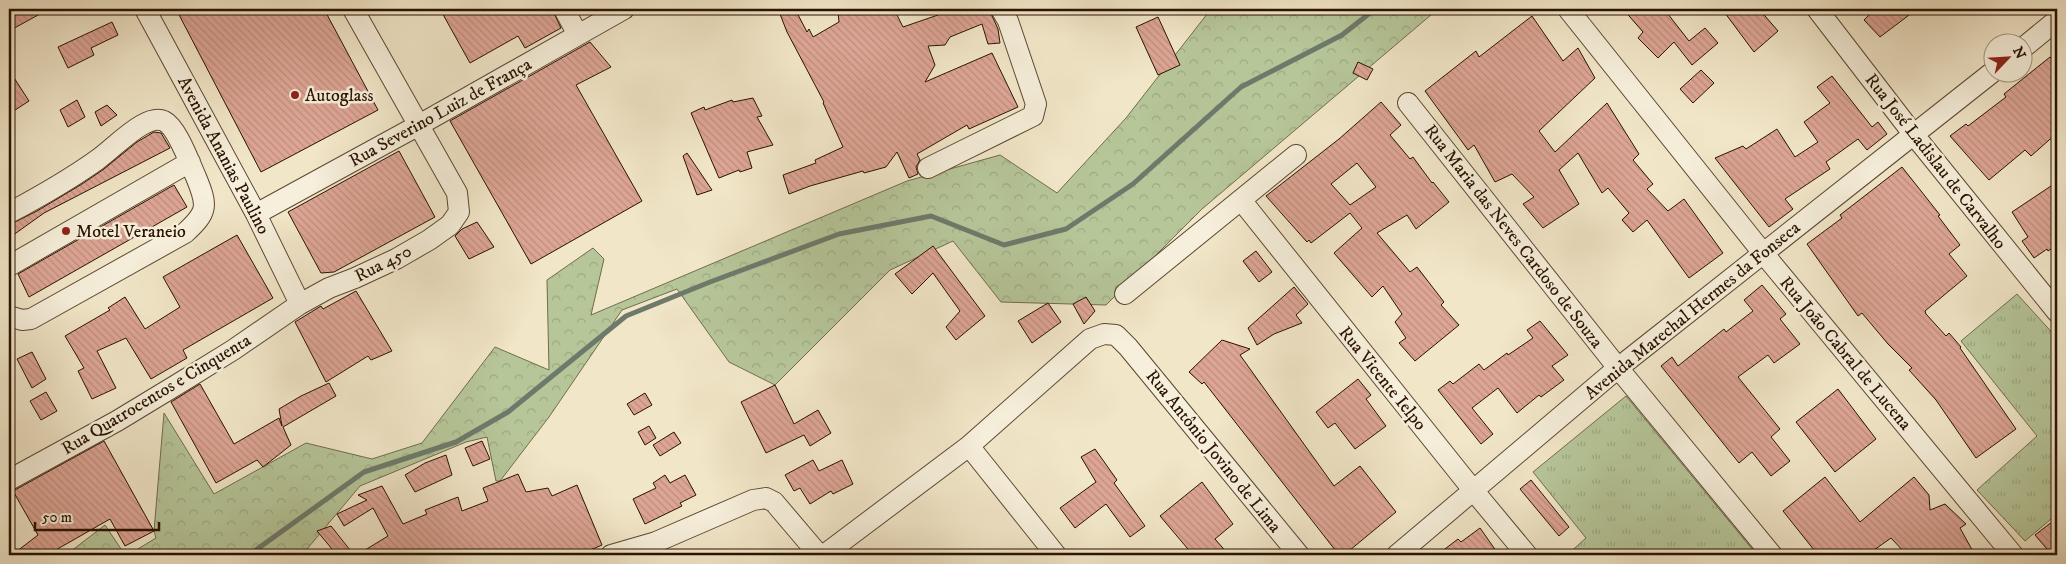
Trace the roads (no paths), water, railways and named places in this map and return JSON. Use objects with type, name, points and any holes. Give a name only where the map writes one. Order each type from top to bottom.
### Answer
[{"type":"street","name":"Avenida Ananias Paulino","points":[[145,9],[256,214],[300,304]]},
{"type":"street","points":[[353,9],[419,125]]},
{"type":"street","points":[[564,9],[578,35]]},
{"type":"street","name":"Rua Severino Luiz de França","points":[[256,214],[419,125],[624,9]]},
{"type":"street","points":[[928,168],[1033,116],[1036,104],[1008,21],[1001,9]]},
{"type":"street","name":"Rua João Cabral de Lucena","points":[[1568,9],[1763,253],[2013,555]]},
{"type":"street","name":"Rua José Ladislau de Carvalho","points":[[1817,9],[1914,135],[2057,312]]},
{"type":"street","points":[[2034,39],[2057,20],[2049,9]]},
{"type":"street","name":"Avenida Marechal Hermes da Fonseca","points":[[1397,555],[1618,368],[1984,80]]},
{"type":"street","name":"Rua Maria das Neves Cardoso de Souza","points":[[1408,103],[1618,368],[1772,555]]},
{"type":"street","points":[[9,213],[88,166],[141,126],[150,121],[162,120],[168,124],[190,162],[204,198],[204,210],[199,220],[185,233],[31,318],[22,320],[9,316]]},
{"type":"street","name":"Rua 450","points":[[300,304],[329,288],[396,259],[450,225],[459,212],[457,193],[419,125]]},
{"type":"street","points":[[1125,294],[1296,156]]},
{"type":"street","points":[[9,266],[190,162]]},
{"type":"street","name":"Rua Vicente Ielpo","points":[[1241,200],[1527,555]]},
{"type":"street","name":"Rua Quatrocentos e Cinquenta","points":[[9,480],[117,421],[233,350],[300,304]]},
{"type":"street","name":"Rua Antônio Jovino de Lima","points":[[969,446],[1090,339],[1104,334],[1116,334],[1299,555]]},
{"type":"street","points":[[824,555],[969,446],[1056,555]]},
{"type":"street","points":[[611,555],[656,542],[753,500],[766,498],[774,502],[819,555]]},
{"type":"waterway","points":[[249,555],[364,472],[456,442],[508,412],[626,316],[710,282],[839,234],[931,216],[1004,245],[1066,229],[1133,184],[1241,87],[1342,35],[1375,9]]},
{"type":"place","name":"Autoglass","points":[[295,95]]},
{"type":"place","name":"Motel Veraneio","points":[[66,231]]}]
